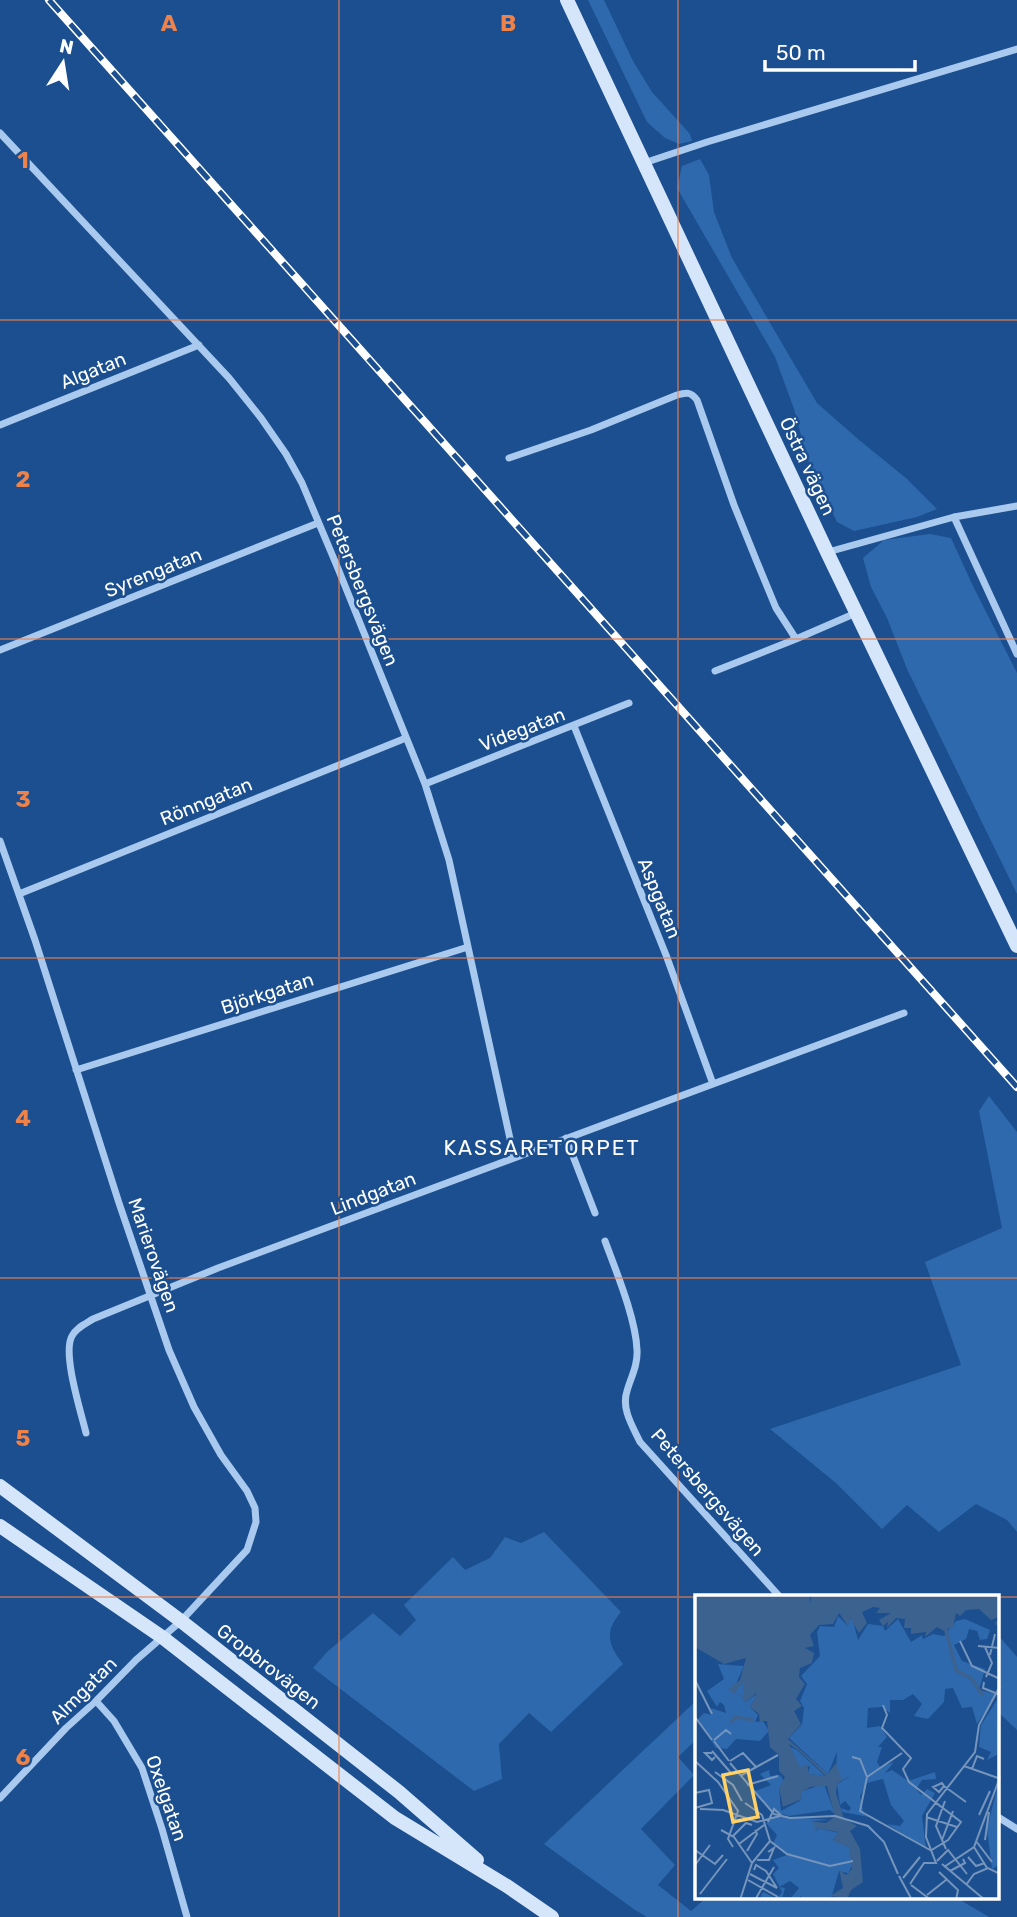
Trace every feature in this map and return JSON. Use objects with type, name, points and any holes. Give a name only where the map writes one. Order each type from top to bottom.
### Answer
[{"type":"street","name":"Östra vägen","points":[[567,0],[827,552],[1017,946]]},
{"type":"street","points":[[644,163],[1017,49]]},
{"type":"street","name":"Petersbergsvägen","points":[[0,133],[229,378],[261,418],[302,483],[425,784],[449,860],[514,1157]]},
{"type":"street","name":"Algatan","points":[[0,425],[199,345]]},
{"type":"street","points":[[509,458],[590,430],[677,395],[686,392],[693,394],[776,608],[796,639]]},
{"type":"street","points":[[827,552],[954,517],[1017,506]]},
{"type":"street","points":[[954,517],[1017,654]]},
{"type":"street","name":"Syrengatan","points":[[0,649],[318,523]]},
{"type":"street","points":[[715,670],[857,613]]},
{"type":"street","name":"Videgatan","points":[[425,784],[629,703]]},
{"type":"street","name":"Aspgatan","points":[[574,726],[666,955],[713,1084]]},
{"type":"street","name":"Rönngatan","points":[[19,894],[406,738]]},
{"type":"street","name":"Marierovägen","points":[[0,841],[169,1350],[194,1407],[221,1455],[247,1490],[255,1508],[256,1522],[247,1550],[181,1621],[162,1637]]},
{"type":"street","name":"Björkgatan","points":[[76,1070],[468,947]]},
{"type":"street","name":"Lindgatan","points":[[86,1433],[68,1354],[70,1338],[77,1329],[93,1319],[218,1268],[904,1013]]},
{"type":"street","points":[[566,1138],[595,1213]]},
{"type":"street","name":"Petersbergsvägen","points":[[605,1241],[635,1333],[638,1353],[633,1377],[625,1393],[628,1417],[640,1442],[778,1595]]},
{"type":"street","name":"Gropbrovägen","points":[[0,1486],[181,1621],[399,1792],[507,1886]]},
{"type":"street","name":"Gropbrovägen","points":[[0,1525],[162,1637],[394,1818],[507,1886],[552,1917]]},
{"type":"street","name":"Almgatan","points":[[0,1798],[66,1728],[162,1637]]},
{"type":"street","name":"Oxelgatan","points":[[96,1701],[114,1721],[142,1768],[159,1817],[187,1917]]},
{"type":"street","points":[[1000,1818],[1017,1829]]},
{"type":"shaded area","points":[[588,0],[604,0],[633,61],[652,92],[690,134],[692,141],[679,144],[665,138],[647,122]]},
{"type":"shaded area","points":[[700,159],[709,175],[714,212],[732,258],[817,403],[907,479],[937,509],[917,517],[854,531],[837,522],[807,458],[794,409],[775,357],[677,188],[682,166]]},
{"type":"shaded area","points":[[930,534],[951,538],[1017,673],[1017,894],[907,669],[887,618],[871,587],[863,558],[884,540]]},
{"type":"shaded area","points":[[989,1096],[1017,1132],[1017,1532],[1007,1520],[976,1504],[939,1532],[907,1505],[882,1529],[836,1483],[770,1429],[961,1365],[925,1262],[1002,1228],[979,1111]]},
{"type":"shaded area","points":[[544,1532],[621,1612],[612,1626],[610,1638],[614,1651],[623,1664],[551,1732],[529,1713],[499,1744],[502,1779],[474,1791],[313,1668],[327,1652],[373,1613],[400,1636],[416,1620],[404,1605],[453,1557],[465,1570],[490,1558],[505,1537],[521,1543]]},
{"type":"shaded area","points":[[1000,1637],[1017,1657],[1017,1730],[1000,1714]]},
{"type":"shaded area","points":[[695,1702],[695,1741],[678,1757],[694,1775],[641,1829],[675,1865],[658,1885],[691,1911],[705,1899],[959,1899],[989,1917],[647,1917],[544,1844]]},
{"type":"railway","points":[[49,0],[1017,1087]]},
{"type":"district","name":"KASSARETORPET","points":[[542,1148]]}]
